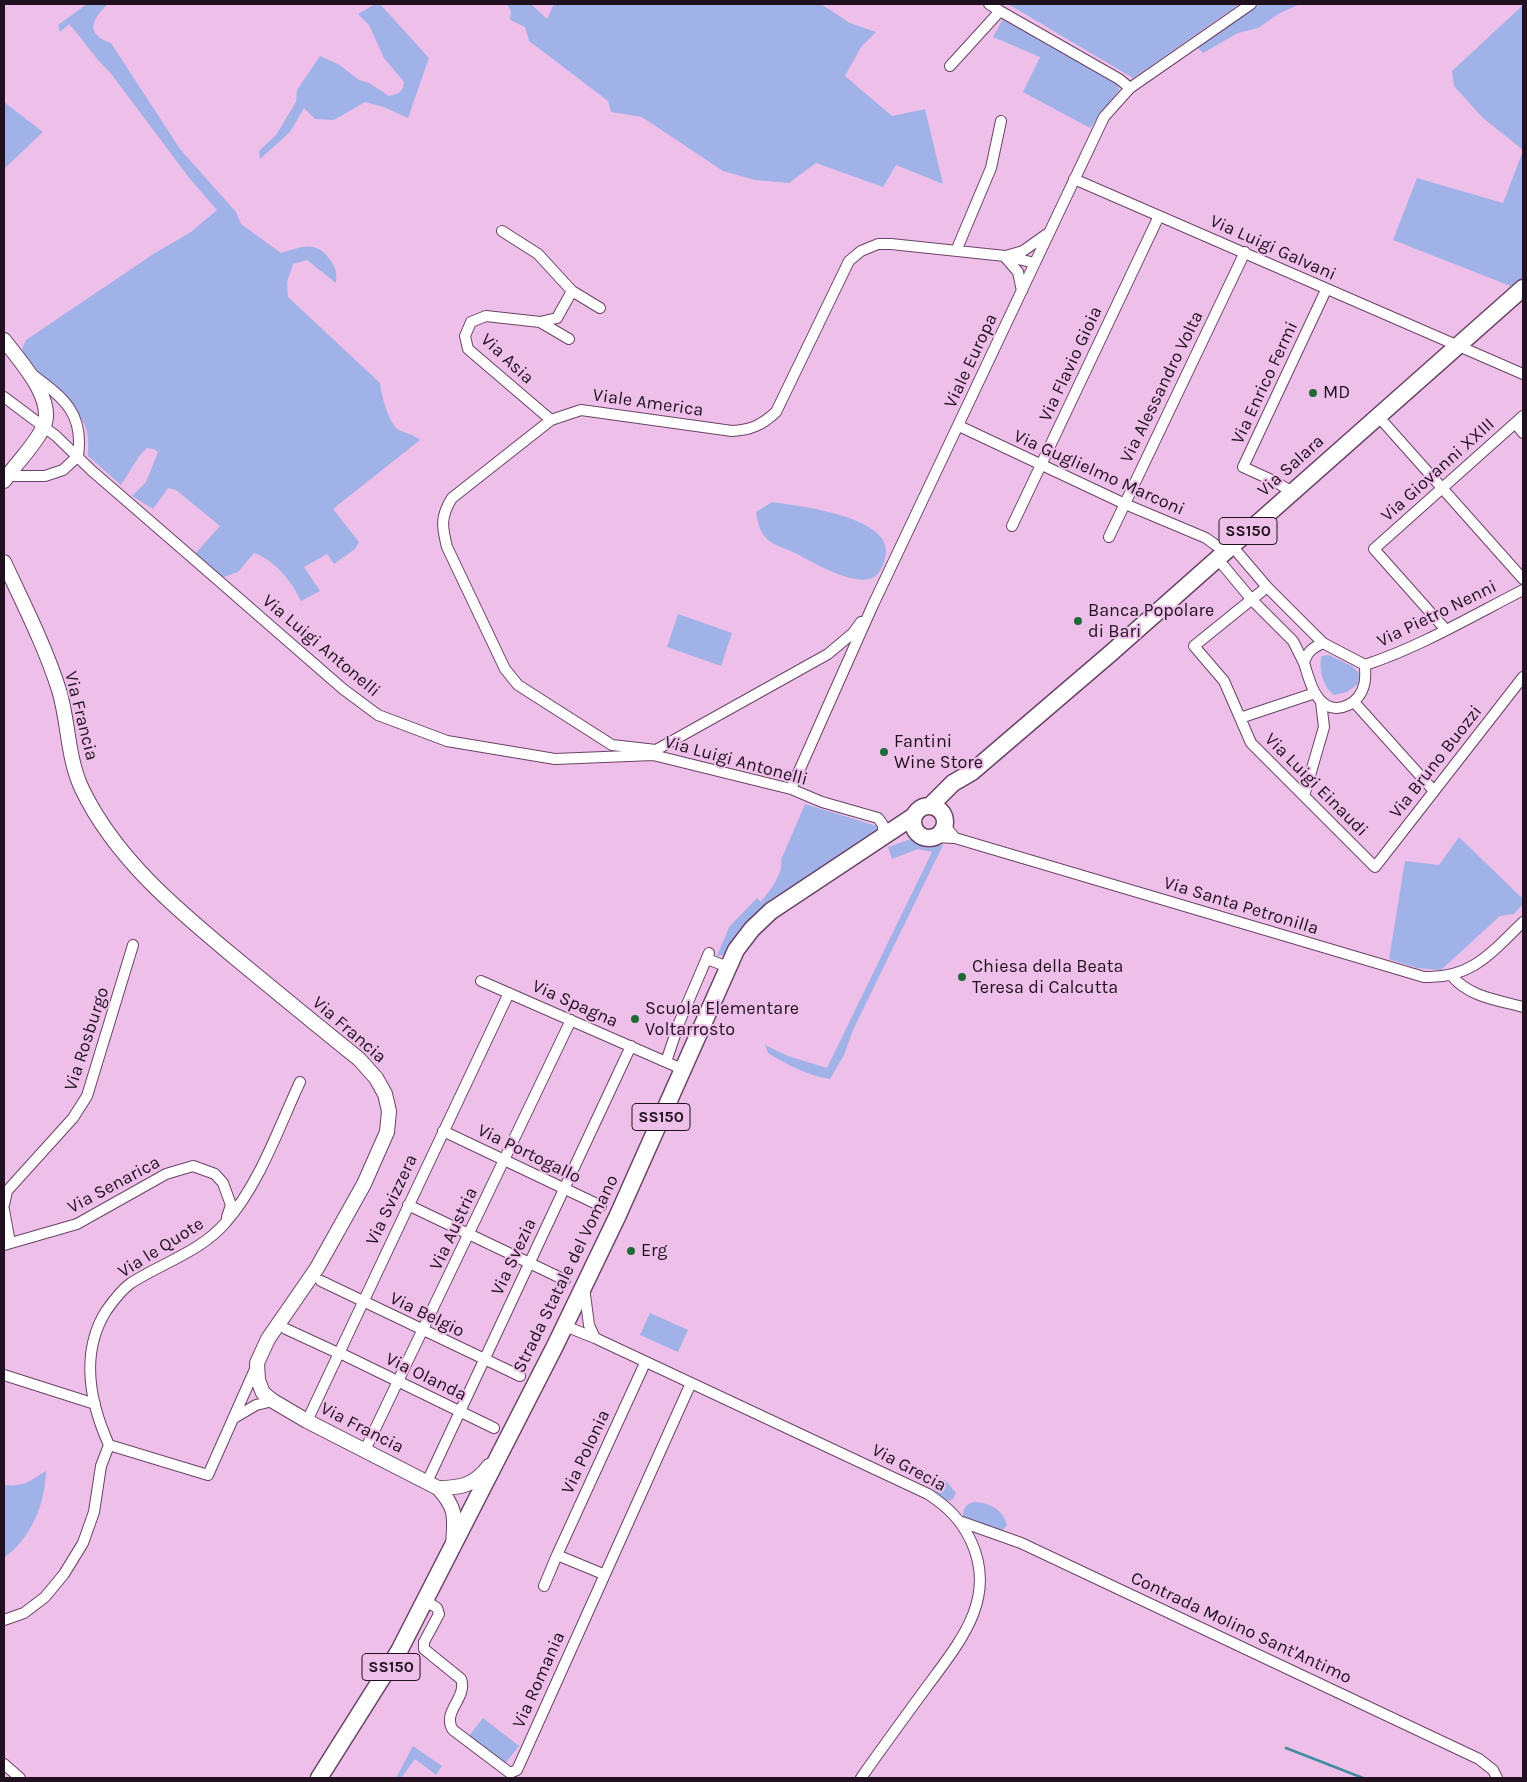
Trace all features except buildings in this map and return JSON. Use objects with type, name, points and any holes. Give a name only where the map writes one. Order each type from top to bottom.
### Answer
[{"type":"main road","name":"Via Salara","points":[[915,824],[921,808],[942,824],[953,783],[972,772],[1225,552],[1523,288]]},
{"type":"main road","points":[[4,340],[27,371],[45,402],[44,426],[26,454],[5,479]]},
{"type":"main road","name":"Via Francia","points":[[4,562],[33,623],[59,690],[70,759],[97,817],[134,865],[177,910],[359,1059],[376,1078],[385,1094],[389,1111],[387,1132],[364,1184],[316,1268],[268,1339],[258,1363]]},
{"type":"main road","points":[[915,824],[924,838],[942,824]]},
{"type":"main road","name":"Strada Statale del Vomano","points":[[319,1778],[386,1674],[426,1601],[504,1447],[584,1287],[728,967],[744,938],[770,911],[888,835],[915,824]]},
{"type":"main road","points":[[258,1363],[258,1380],[268,1397]]},
{"type":"main road","name":"Via Francia","points":[[268,1397],[307,1421],[442,1489],[466,1496],[474,1505]]},
{"type":"main road","points":[[452,1549],[454,1515],[442,1489],[468,1485],[478,1479],[504,1447]]},
{"type":"street","points":[[989,4],[1119,79],[1130,88]]},
{"type":"street","name":"Viale Europa","points":[[790,789],[872,607],[1104,117],[1130,88],[1251,4]]},
{"type":"street","points":[[950,66],[1000,11]]},
{"type":"street","points":[[956,251],[991,168],[1001,121]]},
{"type":"street","name":"Via Luigi Galvani","points":[[1074,179],[1523,374]]},
{"type":"street","name":"Via Flavio Gioia","points":[[1012,526],[1159,216]]},
{"type":"street","points":[[502,231],[538,254],[572,291],[600,308]]},
{"type":"street","points":[[1022,291],[1018,272],[1004,256],[1023,251],[1050,232]]},
{"type":"street","name":"Viale America","points":[[654,753],[612,745],[518,685],[505,669],[447,548],[442,526],[446,508],[452,498],[551,420],[581,410],[732,430],[748,430],[765,423],[776,412],[849,261],[861,251],[878,244],[1004,256],[1035,263]]},
{"type":"street","name":"Via Alessandro Volta","points":[[1109,537],[1245,252]]},
{"type":"street","name":"Via Enrico Fermi","points":[[1292,492],[1276,482],[1243,467],[1326,290]]},
{"type":"street","points":[[540,322],[557,318],[572,291]]},
{"type":"street","name":"Via Asia","points":[[551,420],[468,349],[465,336],[471,322],[486,316],[540,322],[569,339]]},
{"type":"street","points":[[5,479],[45,476],[63,470],[78,456],[79,428],[75,416],[51,388],[27,371]]},
{"type":"street","name":"Via Luigi Antonelli","points":[[4,397],[44,426],[91,470],[343,689],[378,715],[447,741],[555,759],[654,753],[790,789],[878,818],[888,835]]},
{"type":"street","points":[[1378,416],[1523,579]]},
{"type":"street","name":"Via Giovanni XXIII","points":[[1446,630],[1374,549],[1523,416]]},
{"type":"street","points":[[1515,423],[1523,433]]},
{"type":"street","name":"Via Guglielmo Marconi","points":[[958,426],[1125,504],[1206,538],[1225,552]]},
{"type":"street","points":[[1225,552],[1267,587],[1322,643],[1365,665],[1364,685],[1354,702],[1337,708],[1330,707],[1318,697]]},
{"type":"street","points":[[1225,552],[1252,600],[1293,641],[1318,697],[1324,727],[1304,796]]},
{"type":"street","points":[[1252,600],[1267,587]]},
{"type":"street","name":"Via Pietro Nenni","points":[[1365,665],[1385,658],[1446,630],[1523,590]]},
{"type":"street","name":"Via Luigi Einaudi","points":[[1252,600],[1194,646],[1224,681],[1251,744],[1375,867]]},
{"type":"street","points":[[654,753],[828,654],[852,633],[872,607]]},
{"type":"street","points":[[1304,663],[1306,655],[1313,647],[1322,643]]},
{"type":"street","name":"Via Bruno Buozzi","points":[[1375,867],[1523,677]]},
{"type":"street","points":[[1240,718],[1318,697]]},
{"type":"street","points":[[1354,702],[1434,791]]},
{"type":"street","name":"Via Santa Petronilla","points":[[942,824],[1255,926],[1424,977],[1452,976],[1466,971],[1477,964],[1523,922]]},
{"type":"street","name":"Via Rosburgo","points":[[4,1205],[7,1191],[73,1118],[87,1096],[133,945]]},
{"type":"street","points":[[666,1062],[679,1023],[708,956],[728,967]]},
{"type":"street","points":[[1452,976],[1460,986],[1473,993],[1523,1007]]},
{"type":"street","name":"Via Spagna","points":[[482,981],[682,1069]]},
{"type":"street","name":"Via Svizzera","points":[[307,1421],[341,1354],[362,1301],[509,993]]},
{"type":"street","name":"Via Austria","points":[[365,1450],[424,1331],[571,1020]]},
{"type":"street","name":"Via Svezia","points":[[442,1489],[460,1412],[631,1046]]},
{"type":"street","name":"Via le Quote","points":[[109,1445],[100,1425],[89,1367],[92,1341],[101,1320],[114,1300],[129,1284],[202,1243],[226,1223],[246,1198],[300,1082]]},
{"type":"street","name":"Via Portogallo","points":[[443,1131],[601,1206]]},
{"type":"street","name":"Via Senarica","points":[[7,1244],[77,1224],[166,1174],[193,1166],[215,1174],[223,1183],[231,1205],[226,1223]]},
{"type":"street","points":[[408,1205],[565,1280]]},
{"type":"street","points":[[4,1210],[7,1244]]},
{"type":"street","name":"Via Belgio","points":[[321,1281],[520,1376]]},
{"type":"street","points":[[584,1287],[589,1325],[595,1338]]},
{"type":"street","points":[[568,1319],[589,1325]]},
{"type":"street","name":"Via Grecia","points":[[568,1319],[595,1338],[645,1363],[842,1452],[928,1494],[944,1504],[962,1522],[977,1554],[980,1567],[979,1597],[974,1616],[946,1660],[862,1778]]},
{"type":"street","name":"Via Olanda","points":[[286,1329],[399,1381],[494,1428]]},
{"type":"street","points":[[4,1620],[24,1613],[45,1597],[64,1574],[83,1542],[94,1512],[100,1466],[109,1445],[208,1475],[258,1363]]},
{"type":"street","name":"Via Polonia","points":[[544,1586],[645,1363]]},
{"type":"street","points":[[4,1375],[95,1404]]},
{"type":"street","name":"Via Romania","points":[[426,1601],[437,1608],[439,1614],[424,1642],[424,1649],[460,1679],[463,1685],[461,1695],[449,1718],[449,1724],[453,1730],[510,1773],[517,1770],[603,1574],[691,1383]]},
{"type":"street","points":[[234,1419],[268,1397],[257,1391],[242,1399]]},
{"type":"street","name":"Contrada Molino Sant'Antimo","points":[[962,1522],[1021,1543],[1390,1716],[1479,1759],[1493,1770],[1497,1778]]},
{"type":"street","points":[[557,1555],[603,1574]]},
{"type":"street","points":[[4,1764],[20,1778]]},
{"type":"shaded area","points":[[87,4],[108,4],[95,21],[94,31],[97,35],[111,43],[180,149],[236,212],[241,224],[281,253],[308,246],[320,250],[331,261],[336,271],[336,283],[307,260],[293,264],[287,282],[288,297],[380,383],[386,409],[395,427],[420,440],[333,509],[359,542],[355,549],[334,564],[327,554],[304,567],[320,591],[301,601],[293,586],[276,566],[262,556],[254,553],[238,572],[221,578],[194,555],[220,526],[176,490],[168,488],[153,509],[132,496],[146,482],[158,452],[147,448],[140,455],[121,485],[88,456],[87,431],[80,416],[72,405],[36,370],[22,349],[26,340],[155,253],[191,232],[217,210],[190,179],[109,71],[69,24],[60,32],[58,25]]},
{"type":"shaded area","points":[[375,4],[380,4],[429,58],[408,118],[384,107],[365,102],[334,120],[315,119],[304,108],[290,132],[260,159],[259,151],[276,135],[296,102],[297,90],[320,56],[338,64],[359,80],[369,83],[389,96],[399,93],[403,88],[404,82],[384,58],[369,25],[358,14]]},
{"type":"shaded area","points":[[507,4],[531,4],[547,19],[554,4],[821,4],[850,23],[876,32],[861,47],[845,76],[892,116],[925,109],[943,184],[896,165],[883,187],[816,163],[789,183],[755,180],[723,171],[642,117],[611,112],[608,101],[529,41],[525,27],[510,20],[511,12]]},
{"type":"shaded area","points":[[1008,4],[1240,4],[1133,78]]},
{"type":"shaded area","points":[[1260,4],[1300,4],[1280,13],[1258,28],[1238,33],[1203,53],[1197,47]]},
{"type":"shaded area","points":[[1523,5],[1523,150],[1483,118],[1454,86],[1452,71]]},
{"type":"shaded area","points":[[1004,17],[1116,82],[1119,90],[1090,128],[1023,92],[1040,57],[993,37]]},
{"type":"shaded area","points":[[4,102],[43,132],[4,169]]},
{"type":"shaded area","points":[[1523,151],[1523,278],[1513,287],[1393,240],[1417,178],[1503,203]]},
{"type":"shaded area","points":[[772,502],[802,506],[840,515],[873,530],[883,540],[886,553],[881,570],[874,577],[866,579],[845,577],[774,544],[762,533],[756,512]]},
{"type":"shaded area","points":[[678,614],[732,633],[721,666],[667,647]]},
{"type":"shaded area","points":[[1329,655],[1352,666],[1359,673],[1358,684],[1347,692],[1334,695],[1324,682],[1321,672],[1321,661],[1322,656]]},
{"type":"shaded area","points":[[805,804],[877,826],[880,829],[755,915],[737,934],[723,955],[717,956],[729,927],[757,898],[761,902],[775,882],[780,871],[781,860]]},
{"type":"shaded area","points":[[1459,837],[1523,899],[1523,904],[1514,914],[1500,916],[1441,970],[1417,968],[1389,959],[1405,861],[1439,865]]},
{"type":"shaded area","points":[[911,839],[943,845],[853,1030],[844,1055],[830,1079],[805,1072],[768,1053],[765,1045],[788,1056],[827,1068],[932,852],[918,849],[892,859],[888,847]]},
{"type":"shaded area","points":[[650,1313],[688,1330],[678,1352],[640,1335]]},
{"type":"shaded area","points":[[46,1471],[43,1496],[35,1520],[22,1541],[4,1558],[4,1485],[22,1484]]},
{"type":"shaded area","points":[[945,1480],[956,1493],[953,1499],[949,1501],[937,1495],[933,1490],[937,1481]]},
{"type":"shaded area","points":[[973,1502],[984,1503],[994,1508],[1002,1515],[1007,1525],[1002,1531],[966,1520],[963,1517],[964,1510],[968,1504]]},
{"type":"shaded area","points":[[483,1718],[519,1746],[504,1765],[468,1737]]},
{"type":"shaded area","points":[[413,1746],[442,1766],[436,1775],[415,1759],[401,1778],[396,1778]]},
{"type":"waterway","points":[[1286,1748],[1363,1778]]},
{"type":"place","name":"MD","points":[[1313,393]]},
{"type":"place","name":"Banca Popolare di Bari","points":[[1078,621]]},
{"type":"place","name":"Fantini Wine Store","points":[[884,752]]},
{"type":"place","name":"Chiesa della Beata Teresa di Calcutta","points":[[962,977]]},
{"type":"place","name":"Scuola Elementare Voltarrosto","points":[[635,1019]]},
{"type":"place","name":"Erg","points":[[631,1251]]}]
